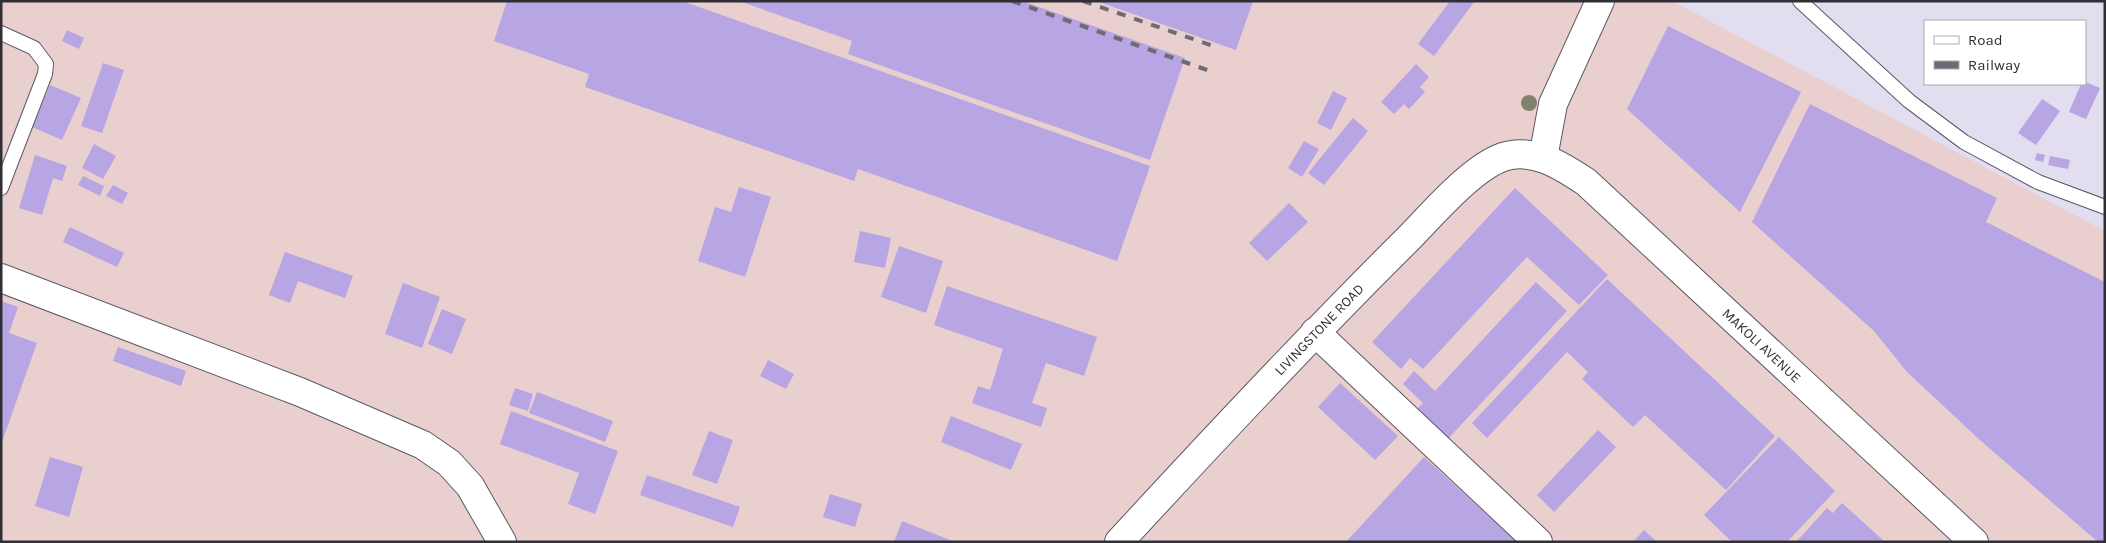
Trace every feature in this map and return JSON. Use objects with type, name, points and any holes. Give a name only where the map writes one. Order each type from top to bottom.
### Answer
[{"type":"street","points":[[1543,158],[1553,104],[1600,1]]},
{"type":"street","name":"LIVINGSTONE ROAD","points":[[1119,542],[1314,332],[1470,178],[1502,157],[1521,154],[1543,158]]},
{"type":"street","name":"MAKOLI AVENUE","points":[[1543,158],[1586,182],[1974,542]]},
{"type":"street","points":[[1,278],[300,392],[423,445],[449,463],[470,486],[502,542]]},
{"type":"street","points":[[1314,332],[1538,542]]},
{"type":"lane","points":[[1800,1],[1909,100],[1964,142],[2038,182],[2105,207]]},
{"type":"lane","points":[[1,33],[34,48],[46,64],[45,74],[1,188]]},
{"type":"shaded area","points":[[1,1],[1672,1],[2105,231],[2105,542],[1,542]]},
{"type":"building","points":[[507,1],[682,1],[1150,166],[1117,261],[858,169],[854,181],[585,87],[589,74],[494,41]]},
{"type":"building","points":[[739,1],[1022,1],[1185,58],[1150,160],[848,54],[852,41]]},
{"type":"building","points":[[1096,1],[1253,1],[1236,50]]},
{"type":"building","points":[[1450,1],[1474,2],[1434,56],[1418,44]]},
{"type":"building","points":[[1668,26],[1801,92],[1740,212],[1627,109]]},
{"type":"building","points":[[67,30],[84,38],[79,49],[62,41]]},
{"type":"building","points":[[103,63],[124,70],[102,133],[81,126]]},
{"type":"building","points":[[1416,64],[1429,77],[1420,87],[1425,92],[1409,109],[1404,104],[1394,114],[1381,102]]},
{"type":"building","points":[[2086,82],[2100,88],[2086,119],[2069,112],[2081,85],[2086,85]]},
{"type":"building","points":[[50,85],[81,98],[62,140],[32,127]]},
{"type":"building","points":[[1333,91],[1347,98],[1331,130],[1317,123]]},
{"type":"building","points":[[2042,99],[2060,111],[2036,145],[2018,133]]},
{"type":"building","points":[[1810,104],[1997,198],[1986,222],[2105,282],[2105,542],[2098,542],[1981,441],[1907,372],[1874,331],[1752,222]]},
{"type":"building","points":[[1353,118],[1368,131],[1324,185],[1308,173]]},
{"type":"building","points":[[1304,141],[1319,149],[1302,177],[1288,168]]},
{"type":"building","points":[[94,144],[116,156],[103,179],[82,168]]},
{"type":"building","points":[[2037,153],[2045,155],[2043,162],[2035,160]]},
{"type":"building","points":[[35,155],[67,166],[62,181],[53,178],[42,215],[19,208]]},
{"type":"building","points":[[2050,156],[2070,160],[2068,169],[2048,165]]},
{"type":"building","points":[[83,176],[104,186],[100,196],[78,185]]},
{"type":"building","points":[[113,185],[128,193],[122,204],[106,196]]},
{"type":"building","points":[[739,187],[771,197],[745,277],[698,261],[715,207],[731,212]]},
{"type":"building","points":[[1515,188],[1608,275],[1579,305],[1527,257],[1423,369],[1410,358],[1401,369],[1372,342]]},
{"type":"building","points":[[1289,203],[1308,222],[1267,261],[1249,243]]},
{"type":"building","points":[[70,227],[124,253],[117,267],[63,242]]},
{"type":"building","points":[[860,231],[891,238],[885,268],[854,262]]},
{"type":"building","points":[[899,246],[943,261],[926,313],[881,297]]},
{"type":"building","points":[[285,252],[353,276],[345,298],[298,281],[290,303],[269,295]]},
{"type":"building","points":[[1607,279],[1775,436],[1726,490],[1645,415],[1633,427],[1582,379],[1588,372],[1567,352],[1487,438],[1472,423]]},
{"type":"building","points":[[1536,282],[1567,311],[1446,441],[1415,411],[1423,403],[1403,384],[1414,371],[1435,391]]},
{"type":"building","points":[[403,283],[440,297],[422,348],[385,334]]},
{"type":"building","points":[[947,286],[1097,337],[1084,376],[1046,363],[1032,403],[1047,408],[1041,427],[972,403],[978,386],[990,390],[1003,349],[934,325]]},
{"type":"building","points":[[1,301],[18,307],[9,333],[37,343],[2,442]]},
{"type":"building","points":[[442,309],[466,319],[452,354],[428,344]]},
{"type":"building","points":[[118,347],[186,371],[181,386],[113,361]]},
{"type":"building","points":[[768,360],[794,374],[786,389],[760,376]]},
{"type":"building","points":[[1340,383],[1398,436],[1375,460],[1318,407]]},
{"type":"building","points":[[515,388],[533,394],[528,411],[509,405]]},
{"type":"building","points":[[537,392],[613,421],[605,442],[529,413]]},
{"type":"building","points":[[511,411],[618,451],[595,514],[568,504],[579,473],[500,444]]},
{"type":"building","points":[[951,416],[1022,444],[1011,470],[941,442]]},
{"type":"building","points":[[1598,430],[1616,447],[1554,512],[1537,495]]},
{"type":"building","points":[[709,431],[733,440],[717,484],[692,475]]},
{"type":"building","points":[[1779,437],[1835,491],[1787,542],[1732,542],[1704,515]]},
{"type":"building","points":[[50,457],[83,467],[69,517],[35,506]]},
{"type":"building","points":[[1424,457],[1517,542],[1346,542]]},
{"type":"building","points":[[647,475],[740,507],[733,527],[640,495]]},
{"type":"building","points":[[830,494],[862,504],[855,527],[823,517]]},
{"type":"building","points":[[1842,503],[1885,542],[1796,542],[1827,508],[1833,513]]},
{"type":"building","points":[[902,521],[955,542],[894,542]]},
{"type":"building","points":[[1644,530],[1657,542],[1633,542]]},
{"type":"railway","points":[[1012,1],[1210,71]]},
{"type":"railway","points":[[1083,1],[1219,48]]}]
